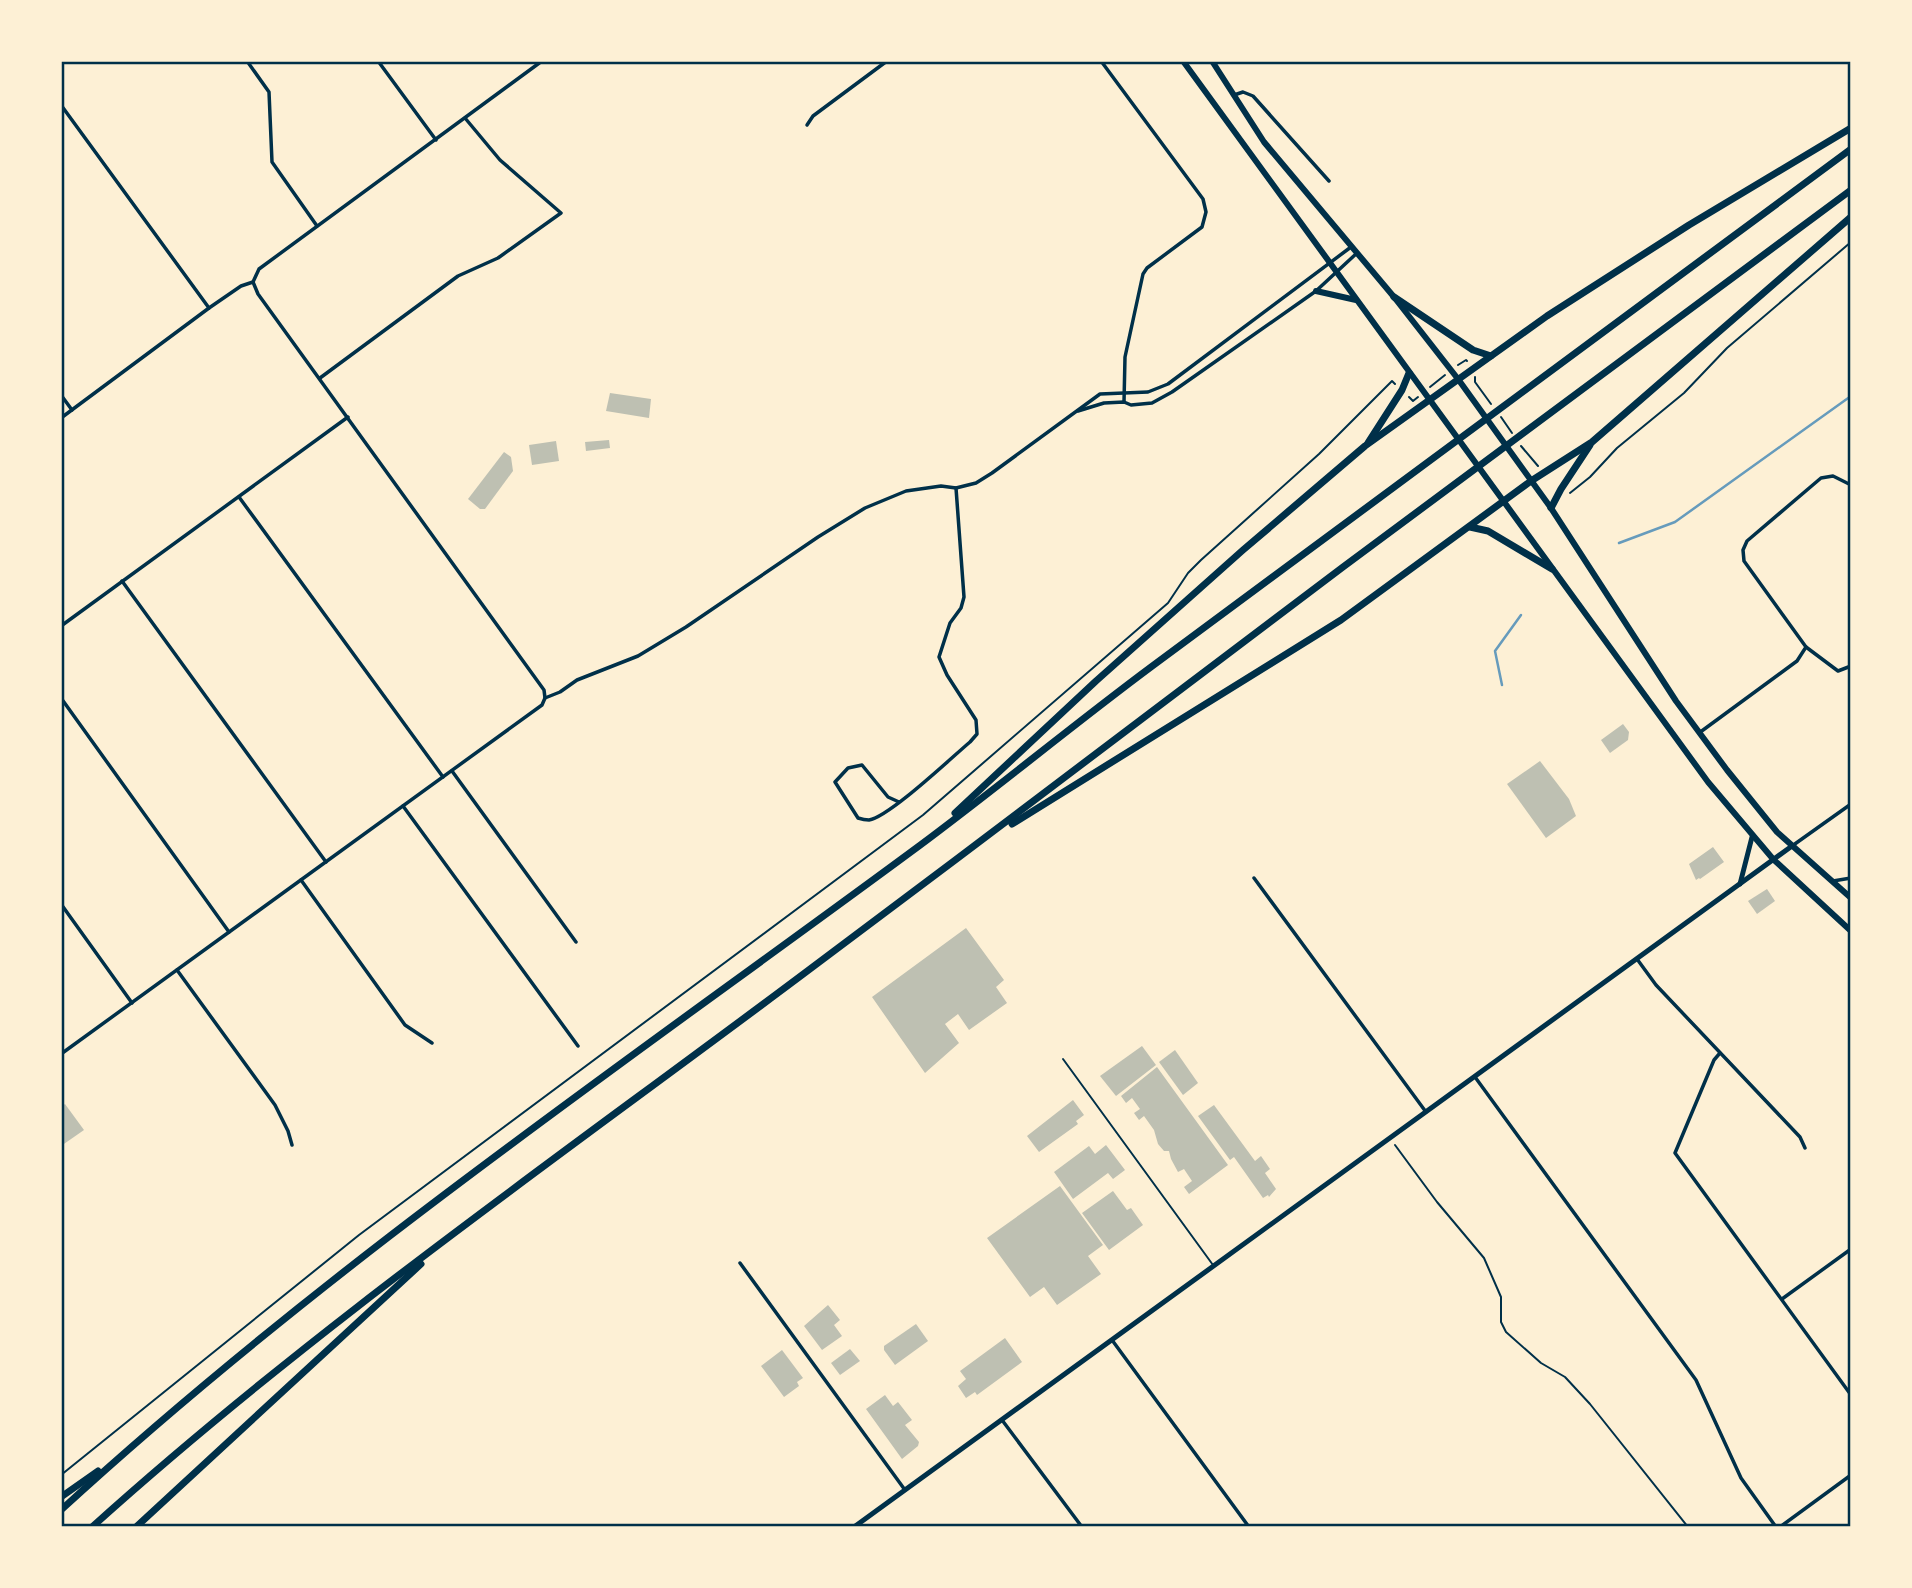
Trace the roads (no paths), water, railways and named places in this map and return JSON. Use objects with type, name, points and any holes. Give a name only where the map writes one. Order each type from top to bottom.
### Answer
[{"type":"highway","points":[[924,842],[1096,681],[1365,446],[1547,316],[1620,268],[1851,128]]},
{"type":"highway","points":[[61,1510],[125,1451],[275,1325],[410,1219],[924,842],[1147,670],[1851,149]]},
{"type":"highway","points":[[92,1527],[301,1350],[447,1239],[972,848],[1340,569],[1851,190]]},
{"type":"highway","points":[[972,848],[1297,648],[1379,593],[1531,481],[1592,442],[1851,217]]},
{"type":"highway","points":[[1394,297],[1473,350],[1491,356]]},
{"type":"highway","points":[[1365,446],[1402,390],[1409,373]]},
{"type":"highway","points":[[1551,508],[1592,442]]},
{"type":"highway","points":[[1470,527],[1488,531],[1552,569]]},
{"type":"highway","points":[[136,1527],[447,1239]]},
{"type":"highway","points":[[61,1497],[125,1451]]},
{"type":"main road","points":[[1183,61],[1708,782],[1773,859],[1851,931]]},
{"type":"main road","points":[[1212,61],[1264,142],[1394,297],[1458,379],[1551,508],[1699,733],[1777,832],[1851,898]]},
{"type":"main road","points":[[1316,290],[1356,300]]},
{"type":"main road","points":[[1740,884],[1752,837]]},
{"type":"main road","points":[[854,1527],[1792,846]]},
{"type":"street","points":[[247,61],[269,92],[272,162],[317,226]]},
{"type":"street","points":[[378,61],[436,140]]},
{"type":"street","points":[[807,125],[813,116],[887,61]]},
{"type":"street","points":[[1101,61],[1203,199],[1206,212],[1202,227],[1147,268],[1143,274],[1125,358],[1124,402]]},
{"type":"street","points":[[61,418],[209,308],[241,286],[253,282],[259,269],[539,62]]},
{"type":"street","points":[[1233,95],[1243,92],[1253,96],[1329,181]]},
{"type":"street","points":[[61,105],[209,308]]},
{"type":"street","points":[[320,378],[458,276],[498,258],[561,213],[500,160],[465,118]]},
{"type":"street","points":[[1076,411],[1104,403],[1152,403],[1172,392],[1316,290],[1337,273],[1354,250]]},
{"type":"street","points":[[545,698],[560,692],[577,680],[638,656],[864,509],[906,491],[941,486],[956,488],[976,483],[1100,394],[1148,392],[1168,384],[1354,250]]},
{"type":"street","points":[[61,1054],[542,705],[545,698],[544,690],[258,294],[253,282]]},
{"type":"street","points":[[61,395],[72,410]]},
{"type":"street","points":[[61,626],[348,417]]},
{"type":"street","points":[[1851,485],[1833,476],[1821,478],[1747,541],[1743,551],[1744,561],[1806,647],[1838,671],[1851,666]]},
{"type":"street","points":[[899,802],[888,797],[862,765],[848,768],[835,782],[858,818],[868,820],[899,802],[976,734],[976,720],[947,675],[939,657],[950,623],[961,608],[964,597],[956,488]]},
{"type":"street","points":[[239,497],[443,777]]},
{"type":"street","points":[[122,581],[326,862]]},
{"type":"street","points":[[1699,733],[1797,661],[1806,647]]},
{"type":"street","points":[[61,698],[230,933]]},
{"type":"street","points":[[452,771],[576,942]]},
{"type":"street","points":[[1792,846],[1851,804]]},
{"type":"street","points":[[402,806],[578,1046]]},
{"type":"street","points":[[1254,878],[1426,1112]]},
{"type":"street","points":[[1831,881],[1851,878]]},
{"type":"street","points":[[301,880],[405,1025],[432,1043]]},
{"type":"street","points":[[61,904],[132,1003]]},
{"type":"street","points":[[1637,959],[1656,985],[1800,1137],[1805,1149]]},
{"type":"street","points":[[177,970],[275,1105],[292,1145]]},
{"type":"street","points":[[1720,1053],[1714,1060],[1675,1153],[1851,1395]]},
{"type":"street","points":[[1475,1077],[1696,1380],[1741,1478],[1778,1527],[1851,1475]]},
{"type":"street","points":[[1782,1299],[1851,1249]]},
{"type":"street","points":[[740,1263],[905,1490]]},
{"type":"street","points":[[1112,1340],[1249,1527]]},
{"type":"street","points":[[1002,1420],[1082,1527]]},
{"type":"lane","points":[[1063,1059],[1214,1266]]},
{"type":"waterway","points":[[1619,543],[1675,522],[1851,396]]},
{"type":"waterway","points":[[1502,685],[1495,651],[1521,615]]}]
